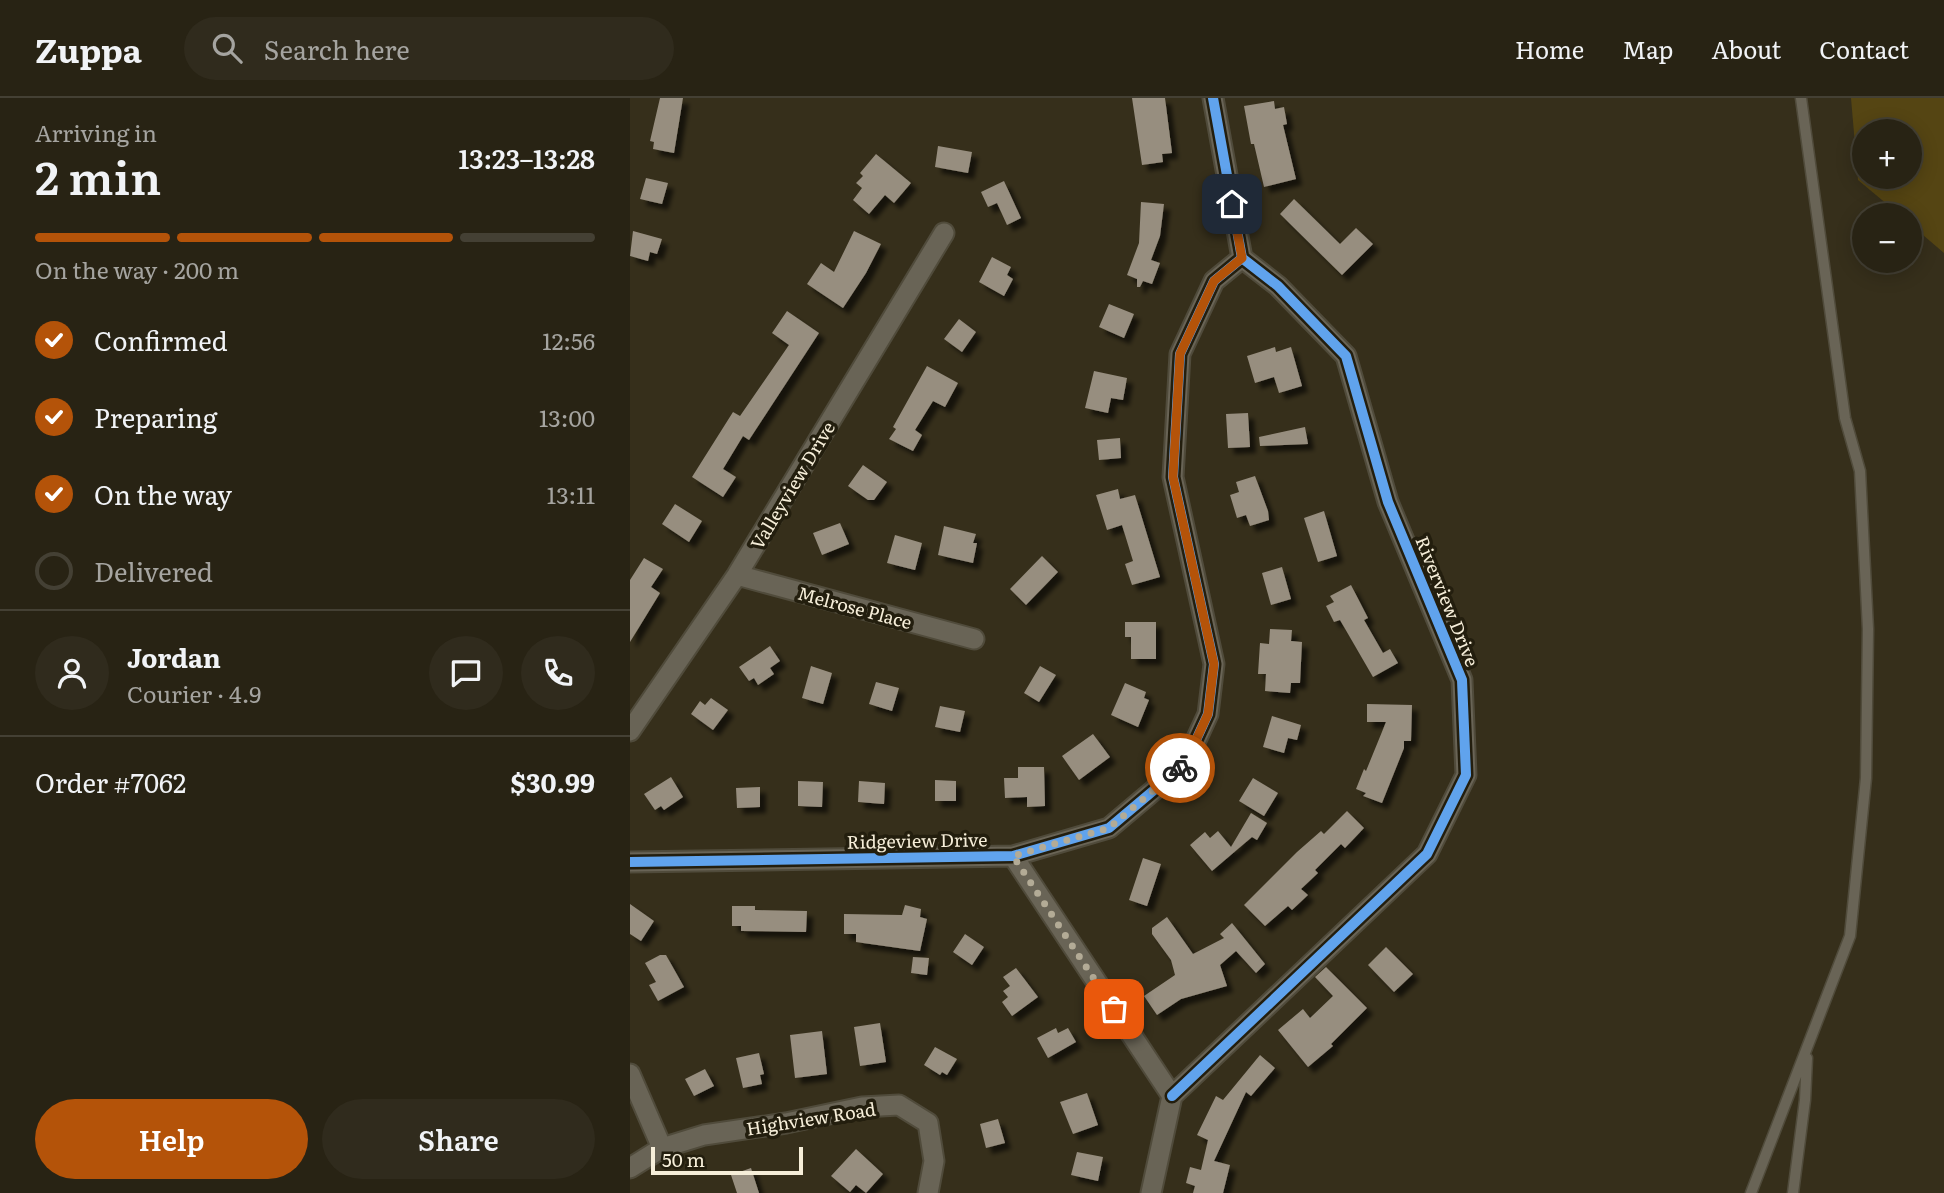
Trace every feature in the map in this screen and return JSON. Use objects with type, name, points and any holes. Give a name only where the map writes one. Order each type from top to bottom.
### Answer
[{"type":"street","points":[[1213,98],[1242,258]]},
{"type":"street","name":"Valleyview Drive","points":[[630,731],[737,575],[944,233]]},
{"type":"street","name":"Ridgeview Drive","points":[[630,862],[1013,856],[1109,828],[1185,764],[1208,714],[1214,664],[1173,477],[1180,354],[1214,281],[1242,258]]},
{"type":"street","name":"Riverview Drive","points":[[1172,1096],[1427,854],[1466,775],[1462,680],[1388,502],[1346,356],[1278,286],[1242,258]]},
{"type":"street","name":"Melrose Place","points":[[737,575],[974,639]]},
{"type":"street","points":[[1013,856],[1172,1096],[1151,1193]]},
{"type":"street","points":[[630,1074],[662,1148]]},
{"type":"street","name":"Highview Road","points":[[630,1168],[662,1148],[704,1135],[786,1123],[862,1107],[899,1105],[928,1124],[934,1161],[928,1193]]},
{"type":"lane","points":[[1751,1193],[1850,936],[1866,778],[1868,629],[1860,471],[1844,418],[1801,98]]},
{"type":"lane","points":[[1793,1193],[1805,1100],[1807,1050]]},
{"type":"shaded area","points":[[1851,98],[1944,98],[1944,253],[1922,234],[1922,203],[1886,203],[1869,189],[1922,189],[1922,119],[1853,119]]},
{"type":"building","points":[[660,98],[683,98],[674,153],[653,149],[654,142],[650,141]]},
{"type":"building","points":[[1132,98],[1165,98],[1172,153],[1162,154],[1163,162],[1142,165]]},
{"type":"building","points":[[1274,101],[1275,109],[1284,107],[1287,124],[1283,125],[1296,179],[1264,187],[1254,144],[1251,144],[1244,106]]},
{"type":"building","points":[[938,146],[972,152],[968,173],[935,167]]},
{"type":"building","points":[[876,154],[911,183],[894,203],[885,195],[869,214],[853,200],[862,188],[856,183],[863,176],[860,173]]},
{"type":"building","points":[[646,178],[668,183],[662,204],[640,199]]},
{"type":"building","points":[[1004,181],[1021,218],[1007,225],[997,203],[988,207],[981,192]]},
{"type":"building","points":[[1294,199],[1340,244],[1356,228],[1373,244],[1342,275],[1280,214]]},
{"type":"building","points":[[1141,202],[1164,204],[1160,236],[1151,260],[1160,263],[1152,284],[1143,281],[1140,287],[1137,287],[1137,279],[1127,275],[1139,243]]},
{"type":"building","points":[[633,231],[662,239],[657,254],[650,252],[648,261],[630,256]]},
{"type":"building","points":[[854,231],[881,244],[843,308],[807,284],[821,263],[834,272]]},
{"type":"building","points":[[992,257],[1011,267],[1007,275],[1013,279],[1004,296],[979,282]]},
{"type":"building","points":[[1109,304],[1134,314],[1124,338],[1099,327]]},
{"type":"building","points":[[787,311],[819,333],[749,440],[743,436],[723,469],[736,477],[723,497],[692,477],[733,412],[740,416],[789,345],[772,333]]},
{"type":"building","points":[[959,319],[976,332],[962,352],[944,339]]},
{"type":"building","points":[[1275,347],[1276,352],[1291,347],[1302,386],[1279,393],[1274,377],[1255,383],[1247,356]]},
{"type":"building","points":[[927,366],[958,383],[945,407],[933,401],[915,430],[922,435],[913,451],[889,439]]},
{"type":"building","points":[[1094,371],[1127,378],[1123,400],[1111,398],[1108,413],[1085,408]]},
{"type":"building","points":[[1248,413],[1250,447],[1228,448],[1226,414]]},
{"type":"building","points":[[1305,427],[1308,444],[1260,446],[1259,437]]},
{"type":"building","points":[[1120,438],[1121,458],[1099,460],[1097,440]]},
{"type":"building","points":[[863,465],[887,482],[874,500],[868,500],[848,486]]},
{"type":"building","points":[[1255,476],[1269,520],[1250,526],[1246,515],[1237,518],[1230,495],[1239,492],[1236,482]]},
{"type":"building","points":[[1118,489],[1120,499],[1135,495],[1160,577],[1132,585],[1125,564],[1133,561],[1122,525],[1107,530],[1096,495]]},
{"type":"building","points":[[675,504],[702,521],[689,542],[662,524]]},
{"type":"building","points":[[1324,511],[1337,556],[1318,562],[1304,518]]},
{"type":"building","points":[[840,523],[849,544],[822,555],[813,533]]},
{"type":"building","points":[[944,526],[976,534],[973,563],[938,555]]},
{"type":"building","points":[[895,535],[922,543],[915,570],[887,563]]},
{"type":"building","points":[[1042,556],[1058,572],[1026,605],[1010,589]]},
{"type":"building","points":[[644,558],[663,569],[651,587],[660,593],[630,642],[630,580]]},
{"type":"building","points":[[1282,567],[1291,599],[1271,605],[1262,573]]},
{"type":"building","points":[[1351,585],[1368,618],[1364,620],[1383,653],[1390,649],[1398,663],[1373,677],[1340,620],[1334,622],[1326,606],[1334,602],[1330,596]]},
{"type":"building","points":[[1125,622],[1156,622],[1156,659],[1131,659],[1131,637],[1125,637]]},
{"type":"building","points":[[1270,629],[1292,630],[1291,641],[1302,642],[1300,683],[1291,683],[1290,693],[1265,691],[1266,674],[1258,674],[1260,643],[1269,644]]},
{"type":"building","points":[[770,646],[780,661],[770,668],[774,674],[758,685],[754,678],[749,681],[739,667]]},
{"type":"building","points":[[811,666],[832,673],[823,704],[802,698]]},
{"type":"building","points":[[1040,666],[1056,675],[1039,702],[1024,693]]},
{"type":"building","points":[[876,682],[899,688],[892,711],[869,704]]},
{"type":"building","points":[[1125,683],[1146,692],[1144,698],[1149,700],[1138,727],[1111,715]]},
{"type":"building","points":[[711,698],[728,710],[713,730],[691,714],[700,701],[705,705]]},
{"type":"building","points":[[1367,704],[1412,705],[1411,741],[1404,741],[1404,748],[1382,803],[1363,796],[1366,793],[1356,789],[1386,722],[1367,722]]},
{"type":"building","points":[[940,706],[965,711],[960,732],[935,727]]},
{"type":"building","points":[[1272,716],[1301,725],[1297,740],[1288,738],[1284,753],[1263,747]]},
{"type":"building","points":[[1093,734],[1110,757],[1079,780],[1062,756]]},
{"type":"building","points":[[1018,767],[1044,767],[1045,806],[1027,807],[1027,797],[1005,798],[1004,778],[1018,778]]},
{"type":"building","points":[[671,777],[683,797],[664,810],[661,806],[655,810],[644,794]]},
{"type":"building","points":[[1253,778],[1278,793],[1264,816],[1239,801]]},
{"type":"building","points":[[935,780],[956,781],[956,801],[935,801]]},
{"type":"building","points":[[798,781],[823,782],[822,807],[798,806]]},
{"type":"building","points":[[859,781],[885,783],[884,804],[858,802]]},
{"type":"building","points":[[760,787],[760,807],[737,808],[736,788]]},
{"type":"building","points":[[1347,811],[1364,828],[1345,848],[1341,844],[1315,870],[1318,873],[1301,889],[1308,895],[1292,910],[1288,906],[1265,926],[1244,905],[1297,852],[1321,831],[1324,834]]},
{"type":"building","points":[[1251,813],[1267,823],[1257,840],[1252,837],[1212,871],[1190,845],[1205,832],[1210,838],[1218,831],[1231,847]]},
{"type":"building","points":[[1143,858],[1161,864],[1147,906],[1129,900]]},
{"type":"building","points":[[630,904],[654,921],[641,941],[630,934]]},
{"type":"building","points":[[905,905],[921,909],[920,917],[927,919],[920,951],[856,942],[856,934],[844,934],[844,914],[902,915]]},
{"type":"building","points":[[732,906],[755,906],[755,910],[807,911],[806,932],[741,931],[741,926],[732,926]]},
{"type":"building","points":[[1167,917],[1193,954],[1224,938],[1220,934],[1232,923],[1265,964],[1256,973],[1236,951],[1220,965],[1227,986],[1181,999],[1157,1015],[1144,996],[1175,975],[1171,960],[1152,934],[1152,928]]},
{"type":"building","points":[[965,934],[984,947],[972,965],[953,952]]},
{"type":"building","points":[[1386,947],[1413,974],[1394,992],[1368,965]]},
{"type":"building","points":[[660,955],[666,955],[684,987],[658,1001],[649,985],[656,982],[645,963]]},
{"type":"building","points":[[913,957],[929,958],[927,975],[911,973]]},
{"type":"building","points":[[1326,967],[1367,1008],[1331,1044],[1333,1046],[1308,1067],[1278,1030],[1303,1009],[1310,1018],[1333,996],[1315,977]]},
{"type":"building","points":[[1016,968],[1038,997],[1012,1016],[1002,1002],[1008,997],[1003,991],[1010,986],[1003,977]]},
{"type":"building","points":[[880,1023],[886,1062],[860,1066],[854,1027]]},
{"type":"building","points":[[1056,1028],[1058,1033],[1068,1028],[1076,1042],[1048,1058],[1037,1038]]},
{"type":"building","points":[[822,1031],[827,1074],[795,1078],[790,1035]]},
{"type":"building","points":[[935,1047],[957,1059],[947,1075],[942,1072],[940,1075],[924,1065]]},
{"type":"building","points":[[759,1053],[764,1074],[760,1075],[762,1084],[743,1088],[736,1058]]},
{"type":"building","points":[[1260,1055],[1275,1068],[1251,1096],[1246,1092],[1214,1161],[1230,1165],[1223,1193],[1193,1193],[1195,1186],[1186,1183],[1190,1167],[1201,1170],[1208,1140],[1197,1135],[1216,1096],[1223,1100]]},
{"type":"building","points":[[705,1069],[714,1086],[694,1096],[685,1079]]},
{"type":"building","points":[[1087,1093],[1098,1125],[1073,1134],[1060,1102]]},
{"type":"building","points":[[998,1119],[1005,1143],[986,1148],[980,1124]]},
{"type":"building","points":[[856,1149],[883,1174],[866,1193],[856,1185],[850,1192],[831,1176]]},
{"type":"building","points":[[1077,1152],[1103,1157],[1098,1181],[1071,1175]]},
{"type":"building","points":[[751,1168],[759,1193],[737,1193],[731,1175]]},
{"type":"cycle path","points":[[1172,1096],[1427,854],[1466,775],[1462,680],[1388,502],[1346,356],[1278,286],[1242,258],[1213,98]]},
{"type":"cycle path","points":[[630,862],[1013,856],[1109,828],[1185,764],[1208,714],[1214,664],[1173,477],[1180,354],[1214,281],[1242,258]]},
{"type":"way so far","points":[[1114,1009],[1013,856],[1109,828],[1180,768]]},
{"type":"route","points":[[1180,768],[1185,764],[1208,714],[1214,664],[1173,477],[1180,354],[1214,281],[1242,258],[1232,204]]}]
